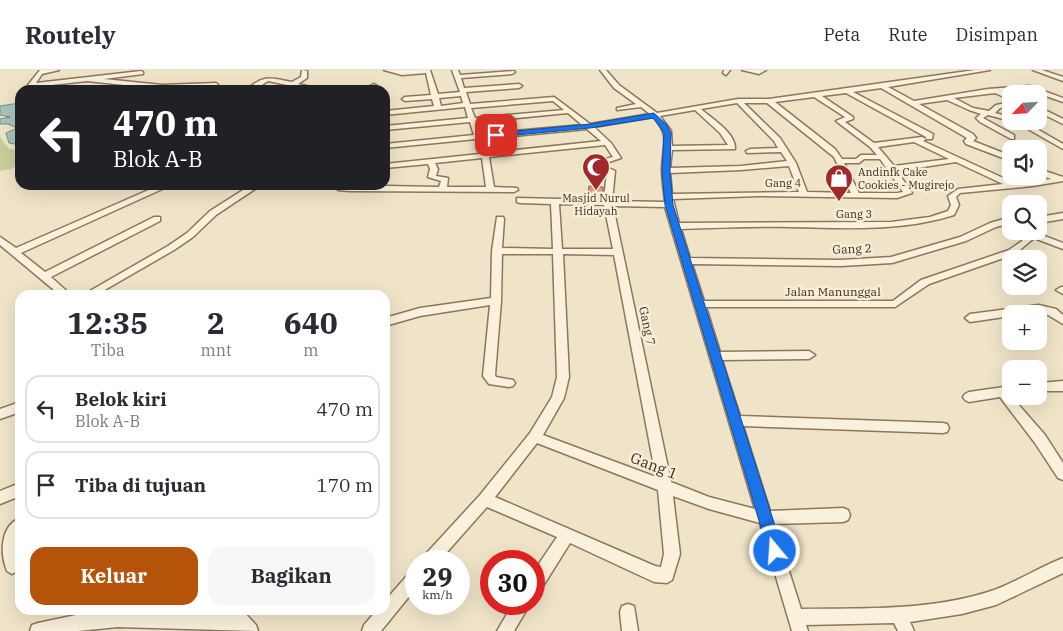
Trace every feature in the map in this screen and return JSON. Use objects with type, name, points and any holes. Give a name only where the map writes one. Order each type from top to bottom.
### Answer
[{"type":"street","points":[[32,85],[40,72],[56,70]]},
{"type":"street","points":[[387,70],[402,73],[428,71],[438,108]]},
{"type":"street","points":[[603,70],[611,82],[654,115],[667,130],[666,171],[669,201],[675,226],[798,624],[899,615],[962,606],[996,598],[1063,565]]},
{"type":"street","points":[[745,70],[758,72],[762,70]]},
{"type":"street","points":[[390,146],[590,126],[738,101],[769,101],[987,70]]},
{"type":"street","points":[[1036,70],[1063,79]]},
{"type":"street","points":[[257,85],[265,79],[293,84],[304,78],[304,71]]},
{"type":"street","points":[[49,85],[87,79],[141,72],[138,80],[133,85],[87,79]]},
{"type":"street","points":[[490,190],[485,156],[456,73],[512,72]]},
{"type":"street","points":[[881,85],[972,137],[969,142],[1002,156]]},
{"type":"street","points":[[405,99],[519,86]]},
{"type":"street","points":[[915,103],[988,91],[996,92],[1030,88],[1063,100]]},
{"type":"street","points":[[847,91],[930,136],[915,140],[873,145]]},
{"type":"street","points":[[996,92],[1002,94]]},
{"type":"street","points":[[814,94],[849,116],[850,118],[839,121],[873,145],[892,169],[956,160]]},
{"type":"street","points":[[390,113],[554,98],[590,126],[605,143],[612,147],[618,158],[600,163]]},
{"type":"street","points":[[948,98],[964,107],[1002,117]]},
{"type":"street","points":[[738,101],[773,134],[792,163],[804,194]]},
{"type":"street","points":[[769,101],[832,150],[856,195]]},
{"type":"street","points":[[619,109],[641,105]]},
{"type":"street","points":[[1002,105],[979,118],[978,122],[1011,137]]},
{"type":"street","points":[[668,148],[732,147],[728,139],[697,109]]},
{"type":"street","points":[[390,128],[570,111]]},
{"type":"street","points":[[1048,114],[1063,122]]},
{"type":"street","points":[[957,128],[966,126]]},
{"type":"street","points":[[1033,130],[1063,147]]},
{"type":"street","points":[[915,140],[1012,186],[1062,179]]},
{"type":"street","points":[[390,165],[605,143]]},
{"type":"street","points":[[750,151],[784,150]]},
{"type":"street","points":[[839,161],[859,161],[861,157],[882,157]]},
{"type":"street","points":[[430,161],[434,169],[432,177],[445,180],[443,189]]},
{"type":"street","points":[[666,171],[741,168],[792,163]]},
{"type":"street","name":"Gang 4","points":[[520,200],[608,203],[804,194],[897,196],[908,193],[892,169]]},
{"type":"street","name":"Gang 7","points":[[567,534],[654,574],[667,575],[672,554],[665,487],[608,203],[611,170]]},
{"type":"street","points":[[1047,174],[1062,179]]},
{"type":"street","name":"Gang 3","points":[[675,226],[786,224],[867,226],[892,224],[931,219],[951,213],[956,206],[952,196],[958,191],[1012,186]]},
{"type":"street","points":[[390,189],[514,190]]},
{"type":"street","points":[[15,252],[156,190]]},
{"type":"street","points":[[97,290],[171,248],[190,235],[214,213],[248,190]]},
{"type":"street","points":[[439,550],[535,437],[555,406],[562,377],[562,320],[556,251],[555,201]]},
{"type":"street","points":[[1047,222],[1063,216]]},
{"type":"street","points":[[43,276],[157,219]]},
{"type":"street","points":[[500,219],[496,301],[489,376],[492,381],[509,383]]},
{"type":"street","name":"Gang 2","points":[[686,261],[841,263],[892,260],[962,240],[993,224],[1002,222]]},
{"type":"street","points":[[1047,233],[1063,246]]},
{"type":"street","points":[[0,240],[60,290]]},
{"type":"street","name":"Jalan Manunggal","points":[[700,304],[895,304],[925,282],[1012,252],[1027,240]]},
{"type":"street","points":[[497,251],[617,252]]},
{"type":"street","points":[[390,321],[420,312],[496,301]]},
{"type":"street","points":[[970,318],[1039,308],[1052,312],[1063,320]]},
{"type":"street","points":[[716,356],[809,355]]},
{"type":"street","points":[[1047,387],[1063,386]]},
{"type":"street","points":[[969,397],[1002,393]]},
{"type":"street","points":[[1016,405],[1063,474]]},
{"type":"street","points":[[0,414],[15,409]]},
{"type":"street","points":[[736,421],[944,428]]},
{"type":"street","name":"Gang 1","points":[[535,437],[709,503],[765,518],[844,515]]},
{"type":"street","points":[[0,498],[15,491]]},
{"type":"street","points":[[485,498],[567,534],[545,568]]},
{"type":"street","points":[[12,566],[8,543],[10,536],[15,530]]},
{"type":"street","points":[[390,607],[405,589]]},
{"type":"street","points":[[628,612],[630,631]]},
{"type":"street","points":[[370,631],[383,615]]},
{"type":"street","points":[[504,631],[515,615]]},
{"type":"street","points":[[899,615],[906,631]]},
{"type":"street","points":[[38,631],[76,623],[118,619],[241,621]]},
{"type":"green space","points":[[0,137],[9,149],[15,150],[15,166],[0,171]]},
{"type":"water","points":[[15,104],[15,127],[8,124],[0,124],[0,119],[10,117],[0,115],[0,106]]},
{"type":"water","points":[[15,129],[15,144],[9,143],[6,133]]},
{"type":"building","name":"Masjid Nurul Hidayah","points":[[589,186],[603,187],[603,195],[588,194]]},
{"type":"place","name":"Masjid Nurul Hidayah","points":[[596,191]]},
{"type":"place","name":"Andinfk Cake Cookies - Mugirejo","points":[[839,202]]},
{"type":"route","points":[[496,135],[590,126],[654,115],[665,126],[668,133],[666,171],[669,205],[775,551]]}]
